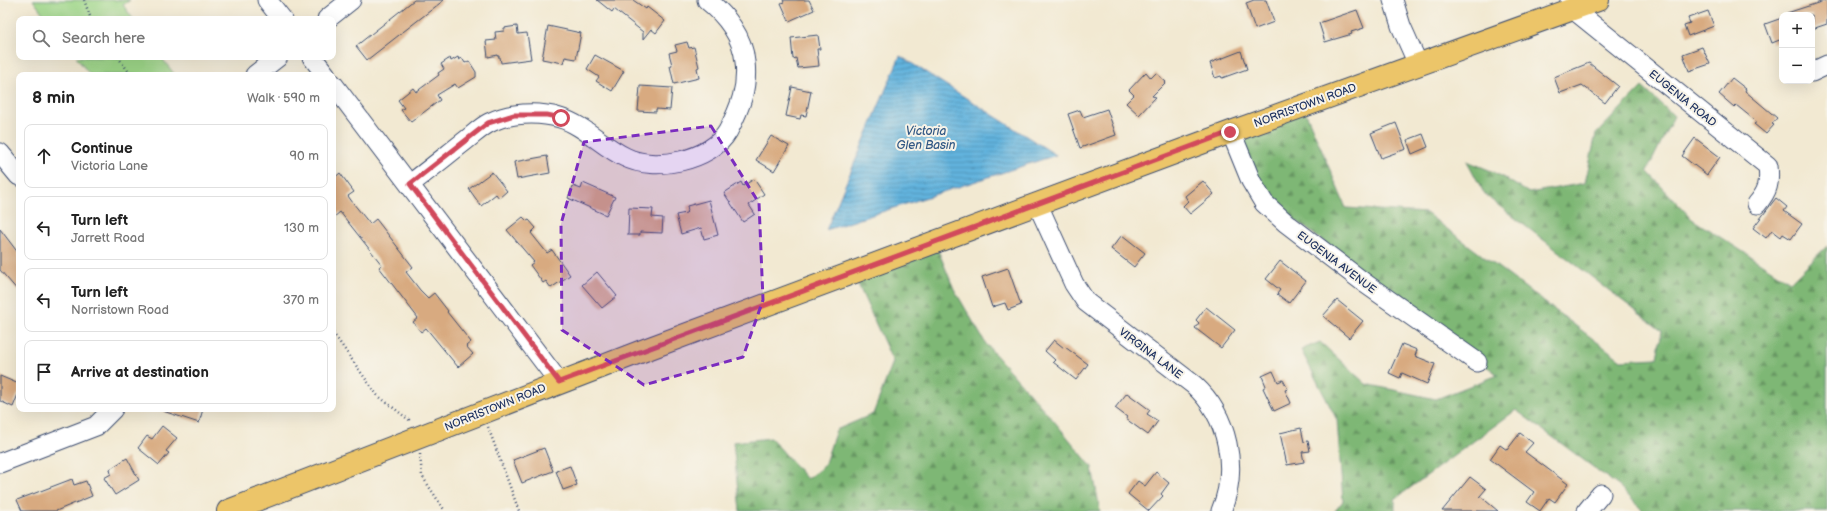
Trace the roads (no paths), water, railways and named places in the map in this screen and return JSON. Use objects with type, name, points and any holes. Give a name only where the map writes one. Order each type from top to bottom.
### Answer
[{"type":"main road","name":"NORRISTOWN ROAD","points":[[228,511],[559,382],[1038,205],[1230,132],[1418,64],[1571,4],[1598,0]]},
{"type":"street","points":[[267,0],[280,16]]},
{"type":"street","points":[[331,16],[351,0]]},
{"type":"street","points":[[410,184],[488,123],[514,115],[547,115],[561,118],[626,158],[641,162],[680,161],[694,158],[705,153],[724,138],[729,129],[740,106],[746,74],[745,55],[731,24],[723,13],[706,0]]},
{"type":"street","points":[[1393,0],[1418,64]]},
{"type":"street","name":"EUGENIA ROAD","points":[[1571,4],[1768,166],[1769,178],[1766,194],[1757,204]]},
{"type":"street","points":[[258,72],[274,60]]},
{"type":"street","points":[[314,60],[324,72]]},
{"type":"street","points":[[1815,71],[1827,65]]},
{"type":"street","points":[[336,88],[559,382]]},
{"type":"street","name":"EUGENIA AVENUE","points":[[1230,132],[1251,181],[1264,203],[1286,223],[1366,284],[1478,362]]},
{"type":"street","points":[[0,153],[16,172]]},
{"type":"street","name":"VIRGINA LANE","points":[[1038,205],[1074,284],[1086,302],[1206,395],[1228,444],[1230,465],[1229,489],[1221,511]]},
{"type":"street","points":[[0,463],[96,426],[110,412]]},
{"type":"street","points":[[1587,511],[1601,494]]},
{"type":"water","name":"Victoria Glen Basin","points":[[900,56],[1056,155],[826,230]]}]
